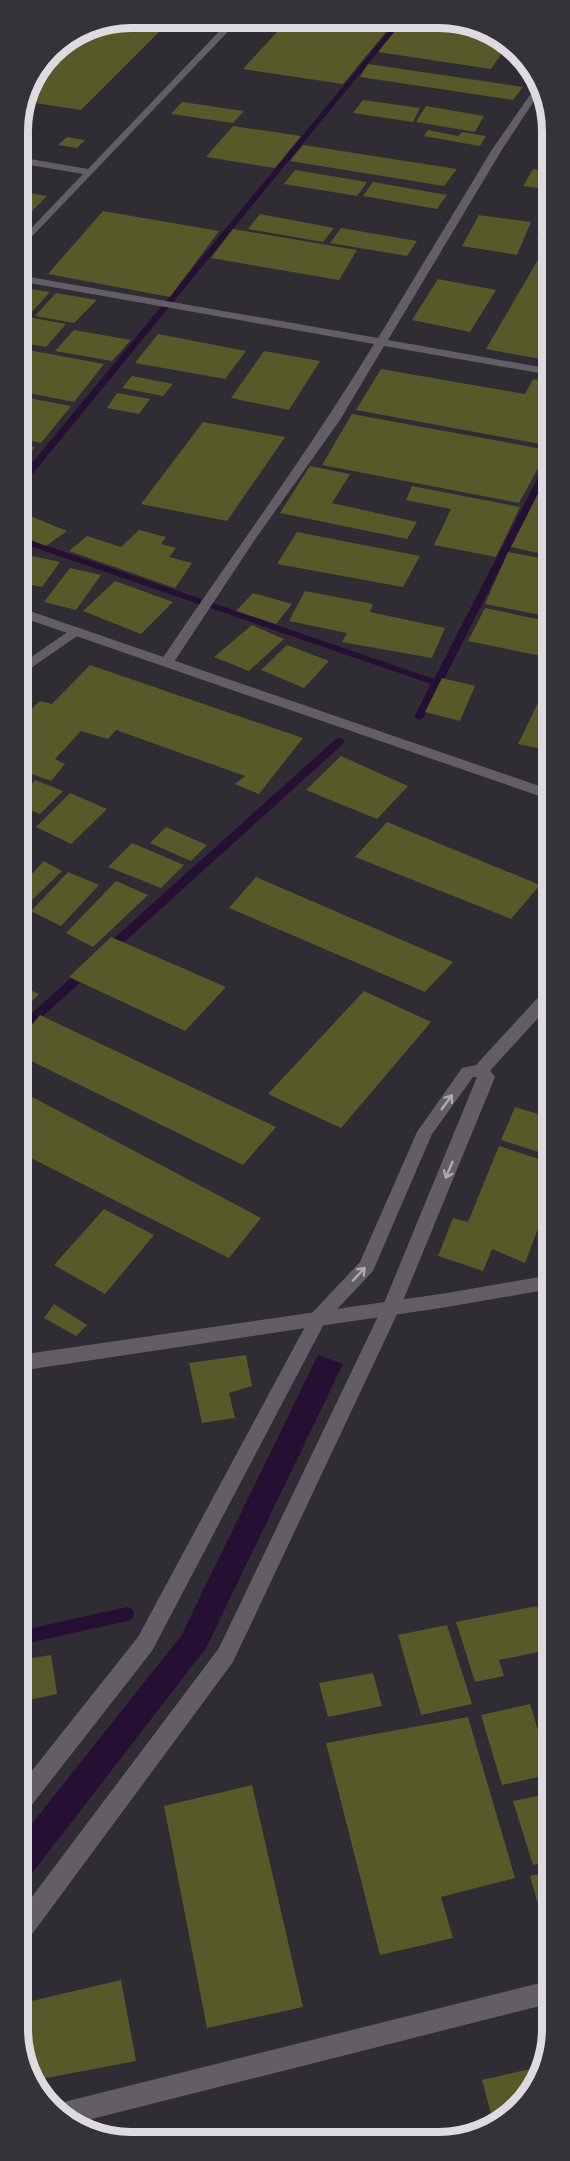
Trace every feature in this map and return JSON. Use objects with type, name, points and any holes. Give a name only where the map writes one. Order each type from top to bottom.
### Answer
[{"type":"street","points":[[29,237],[227,28]]},
{"type":"street","points":[[166,662],[250,537],[334,420],[498,148],[534,94]]},
{"type":"street","points":[[29,162],[91,172]]},
{"type":"street","points":[[29,280],[542,370]]},
{"type":"street","points":[[29,615],[542,792]]},
{"type":"street","points":[[29,665],[75,631]]},
{"type":"street","points":[[28,1792],[145,1644],[319,1317],[367,1266],[425,1132],[468,1072],[481,1070],[542,1004]]},
{"type":"street","points":[[28,1921],[226,1655],[391,1308],[487,1077],[481,1070]]},
{"type":"street","points":[[28,1362],[541,1284]]},
{"type":"street","points":[[71,2112],[541,1994]]},
{"type":"shaded area","points":[[318,1355],[343,1364],[206,1648],[28,1878],[28,1829],[181,1636]]},
{"type":"building","points":[[163,28],[81,110],[33,103],[39,86],[63,54],[80,42],[111,30]]},
{"type":"building","points":[[281,28],[389,28],[343,84],[243,69]]},
{"type":"building","points":[[397,28],[459,30],[478,36],[503,52],[491,69],[378,52]]},
{"type":"building","points":[[368,64],[523,87],[513,100],[360,77]]},
{"type":"building","points":[[363,100],[420,108],[413,122],[353,113]]},
{"type":"building","points":[[182,102],[244,111],[233,123],[171,114]]},
{"type":"building","points":[[426,106],[484,116],[475,132],[416,122]]},
{"type":"building","points":[[233,126],[301,136],[275,168],[206,157]]},
{"type":"building","points":[[428,130],[458,136],[462,132],[486,136],[480,146],[424,136]]},
{"type":"building","points":[[67,137],[85,140],[77,148],[58,145]]},
{"type":"building","points":[[303,145],[457,169],[444,186],[290,161]]},
{"type":"building","points":[[533,169],[542,170],[542,189],[523,186]]},
{"type":"building","points":[[295,170],[367,182],[357,196],[284,184]]},
{"type":"building","points":[[373,182],[447,195],[437,209],[363,196]]},
{"type":"building","points":[[29,193],[47,196],[29,212]]},
{"type":"building","points":[[103,211],[219,231],[170,297],[48,274]]},
{"type":"building","points":[[260,214],[334,228],[323,242],[248,229]]},
{"type":"building","points":[[479,215],[531,222],[517,255],[462,246]]},
{"type":"building","points":[[341,228],[417,241],[407,256],[330,243]]},
{"type":"building","points":[[233,229],[357,250],[339,280],[211,258]]},
{"type":"building","points":[[542,231],[542,241],[537,240]]},
{"type":"building","points":[[542,253],[542,359],[486,349]]},
{"type":"building","points":[[438,279],[496,290],[470,332],[412,320]]},
{"type":"building","points":[[29,289],[50,292],[30,314]]},
{"type":"building","points":[[56,293],[97,300],[74,323],[35,316]]},
{"type":"building","points":[[29,317],[66,324],[46,347],[29,344]]},
{"type":"building","points":[[74,330],[131,340],[112,361],[55,351]]},
{"type":"building","points":[[158,334],[246,351],[225,379],[135,363]]},
{"type":"building","points":[[29,350],[104,364],[74,402],[29,393]]},
{"type":"building","points":[[264,351],[320,361],[289,410],[231,398]]},
{"type":"building","points":[[381,369],[525,394],[533,379],[542,380],[542,444],[356,410]]},
{"type":"building","points":[[132,376],[173,384],[163,396],[122,388]]},
{"type":"building","points":[[117,393],[150,399],[139,414],[107,408]]},
{"type":"building","points":[[29,398],[71,406],[41,443],[29,440]]},
{"type":"building","points":[[352,414],[542,449],[542,461],[519,503],[322,465]]},
{"type":"building","points":[[203,422],[285,437],[227,521],[141,504]]},
{"type":"building","points":[[29,446],[35,447],[29,455]]},
{"type":"building","points":[[310,466],[350,474],[332,503],[417,522],[407,539],[280,513]]},
{"type":"building","points":[[412,486],[520,507],[496,557],[434,545],[451,509],[406,500]]},
{"type":"building","points":[[542,486],[542,554],[511,547]]},
{"type":"building","points":[[29,515],[67,531],[46,546],[29,539]]},
{"type":"building","points":[[139,530],[166,537],[161,544],[176,548],[169,557],[192,563],[175,588],[69,551],[87,536],[121,547]]},
{"type":"building","points":[[297,532],[420,556],[403,587],[277,564]]},
{"type":"building","points":[[508,552],[542,558],[542,615],[485,604]]},
{"type":"building","points":[[29,555],[60,562],[42,587],[29,584]]},
{"type":"building","points":[[70,568],[101,575],[76,610],[44,602]]},
{"type":"building","points":[[115,581],[173,602],[141,634],[83,611]]},
{"type":"building","points":[[305,591],[373,604],[370,612],[445,628],[432,658],[342,642],[347,633],[289,621]]},
{"type":"building","points":[[253,593],[292,604],[276,624],[236,611]]},
{"type":"building","points":[[485,608],[542,620],[542,656],[468,641]]},
{"type":"building","points":[[252,625],[284,639],[249,671],[214,657]]},
{"type":"building","points":[[287,645],[329,661],[304,688],[261,670]]},
{"type":"building","points":[[90,665],[303,738],[259,794],[235,784],[245,776],[116,730],[108,739],[81,731],[55,759],[65,764],[51,781],[29,773],[29,711],[40,701],[52,704]]},
{"type":"building","points":[[442,678],[475,686],[460,721],[425,712]]},
{"type":"building","points":[[539,701],[542,702],[542,749],[518,744]]},
{"type":"building","points":[[341,756],[408,786],[377,819],[306,790]]},
{"type":"building","points":[[35,780],[63,791],[40,814],[29,810],[29,787]]},
{"type":"building","points":[[70,793],[107,809],[71,844],[36,827]]},
{"type":"building","points":[[387,822],[540,885],[511,919],[355,857]]},
{"type":"building","points":[[166,827],[207,845],[191,861],[150,843]]},
{"type":"building","points":[[132,843],[184,865],[161,888],[108,867]]},
{"type":"building","points":[[44,861],[62,871],[29,904],[29,877]]},
{"type":"building","points":[[68,872],[99,885],[61,926],[31,911]]},
{"type":"building","points":[[256,877],[453,962],[425,992],[229,908]]},
{"type":"building","points":[[116,881],[148,895],[93,947],[66,933]]},
{"type":"building","points":[[111,937],[226,987],[185,1031],[69,977]]},
{"type":"building","points":[[29,989],[39,994],[29,1004]]},
{"type":"building","points":[[364,991],[431,1022],[341,1128],[268,1094]]},
{"type":"building","points":[[40,1015],[276,1127],[243,1165],[29,1060],[29,1029]]},
{"type":"building","points":[[28,1095],[261,1218],[229,1258],[28,1157]]},
{"type":"building","points":[[515,1107],[541,1115],[541,1153],[501,1140]]},
{"type":"building","points":[[499,1146],[541,1160],[541,1219],[525,1263],[492,1249],[483,1271],[438,1256],[453,1218],[468,1222]]},
{"type":"building","points":[[104,1209],[154,1235],[105,1294],[54,1265]]},
{"type":"building","points":[[54,1304],[87,1325],[76,1336],[44,1318]]},
{"type":"building","points":[[246,1355],[252,1386],[229,1393],[235,1418],[202,1423],[189,1363]]},
{"type":"building","points":[[537,1606],[541,1618],[541,1651],[499,1660],[504,1676],[475,1682],[456,1622]]},
{"type":"building","points":[[447,1625],[472,1704],[421,1715],[398,1635]]},
{"type":"building","points":[[51,1655],[57,1694],[28,1700],[28,1659]]},
{"type":"building","points":[[373,1673],[382,1706],[328,1717],[319,1683]]},
{"type":"building","points":[[530,1704],[541,1740],[541,1776],[502,1785],[481,1715]]},
{"type":"building","points":[[468,1717],[515,1878],[441,1897],[453,1938],[380,1955],[326,1743]]},
{"type":"building","points":[[252,1785],[303,2007],[207,2028],[164,1806]]},
{"type":"building","points":[[541,1795],[541,1863],[533,1865],[513,1801]]},
{"type":"building","points":[[541,1873],[541,1914],[530,1876]]},
{"type":"building","points":[[121,1980],[136,2061],[41,2079],[29,2043],[28,2002]]},
{"type":"building","points":[[534,2068],[516,2098],[492,2117],[482,2080]]},
{"type":"building","points":[[139,2128],[140,2132],[131,2132],[124,2132]]},
{"type":"waterway","points":[[29,473],[394,28]]},
{"type":"waterway","points":[[437,683],[542,478]]},
{"type":"waterway","points":[[29,543],[437,683]]},
{"type":"waterway","points":[[419,717],[437,683]]},
{"type":"waterway","points":[[107,951],[340,741]]},
{"type":"waterway","points":[[29,1022],[88,969]]},
{"type":"waterway","points":[[28,1636],[127,1614]]}]
